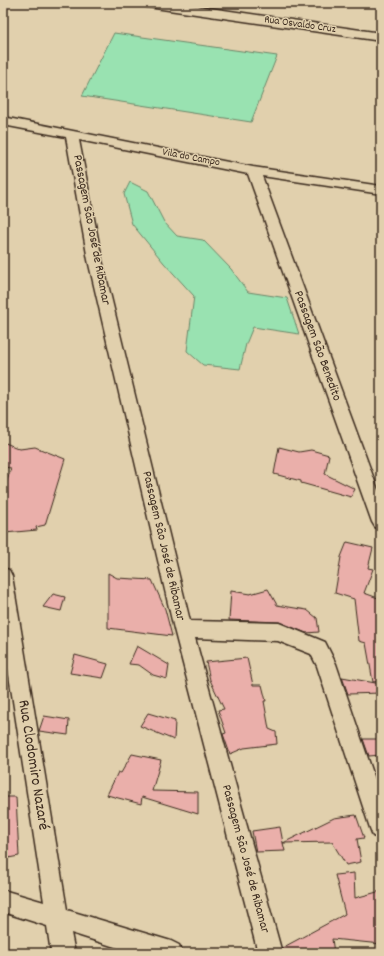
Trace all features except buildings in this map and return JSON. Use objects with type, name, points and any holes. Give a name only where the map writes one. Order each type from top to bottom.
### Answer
[{"type":"street","name":"Rua Osvaldo Cruz","points":[[148,3],[200,7],[381,37]]},
{"type":"street","name":"Vila do Campo","points":[[3,121],[253,171],[381,190]]},
{"type":"street","name":"Passagem São José de Ribamar","points":[[72,135],[95,260],[183,629],[270,953]]},
{"type":"street","name":"Passagem São Benedito","points":[[253,171],[381,522]]},
{"type":"street","name":"Rua Clodomiro Nazaré","points":[[3,576],[63,953]]},
{"type":"street","points":[[183,629],[278,632],[318,648],[326,664],[381,828]]},
{"type":"street","points":[[3,901],[171,953]]},
{"type":"green space","points":[[114,33],[277,56],[251,122],[82,96]]},
{"type":"green space","points":[[130,182],[148,191],[164,222],[177,236],[203,240],[231,269],[248,292],[287,298],[299,334],[253,327],[246,344],[240,369],[203,365],[187,351],[194,296],[132,224],[124,194]]}]
